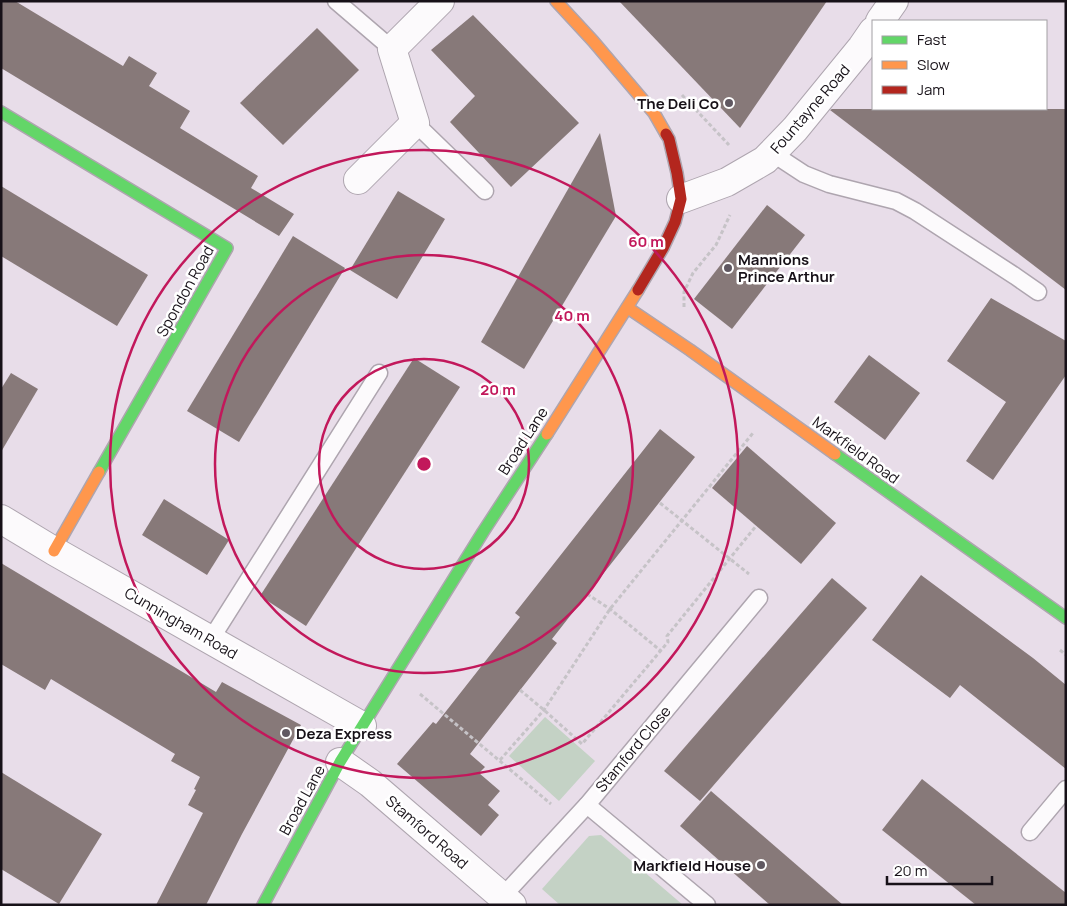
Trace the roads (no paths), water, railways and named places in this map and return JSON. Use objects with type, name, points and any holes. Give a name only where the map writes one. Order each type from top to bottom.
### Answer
[{"type":"street","points":[[358,180],[415,123],[392,49],[440,1]]},
{"type":"street","name":"Broad Lane","points":[[263,905],[340,762],[482,532],[628,308],[663,248],[674,222],[681,199],[669,139],[654,113],[593,41],[556,1]]},
{"type":"street","points":[[881,20],[894,1]]},
{"type":"street","name":"Fountayne Road","points":[[681,199],[737,177],[772,154],[802,121],[862,47],[872,32]]},
{"type":"street","name":"Spondon Road","points":[[1,112],[227,248],[54,551]]},
{"type":"street","name":"Markfield Road","points":[[628,308],[772,408],[1066,618]]},
{"type":"street","name":"Cunningham Road","points":[[1,519],[362,726]]},
{"type":"street","name":"Stamford Road","points":[[340,762],[370,783],[508,901]]},
{"type":"lane","points":[[336,1],[392,49]]},
{"type":"lane","points":[[415,123],[484,191]]},
{"type":"lane","points":[[772,154],[804,174],[829,184],[896,201],[923,216],[1038,292]]},
{"type":"lane","points":[[211,639],[379,373]]},
{"type":"lane","name":"Stamford Close","points":[[508,901],[572,821],[759,598]]},
{"type":"lane","points":[[1030,832],[1066,789]]},
{"type":"lane","points":[[587,805],[707,905]]},
{"type":"place","name":"The Deli Co","points":[[729,103]]},
{"type":"place","name":"Mannions Prince Arthur","points":[[728,268]]},
{"type":"place","name":"Deza Express","points":[[286,733]]},
{"type":"place","name":"Markfield House","points":[[761,865]]}]
